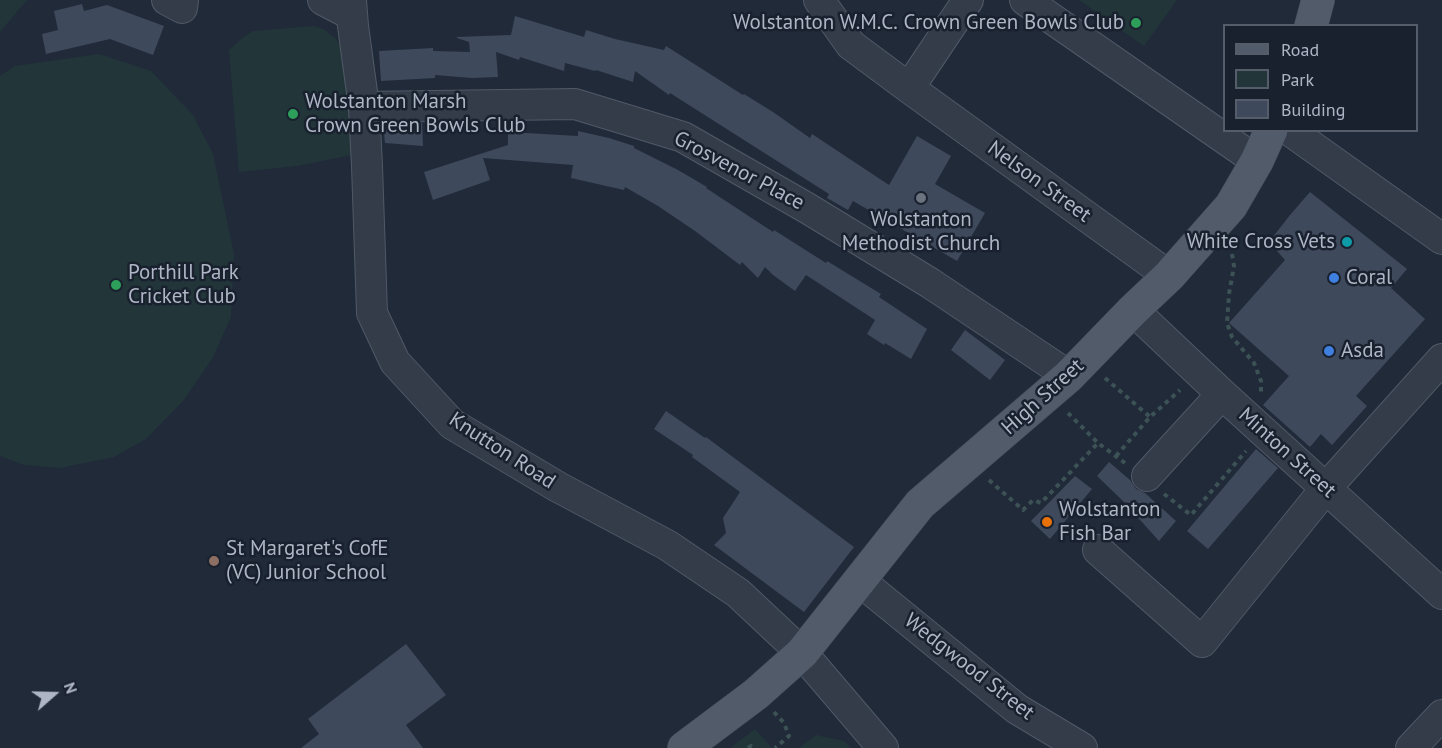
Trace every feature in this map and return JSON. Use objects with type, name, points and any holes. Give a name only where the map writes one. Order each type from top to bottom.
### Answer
[{"type":"main road","name":"High Street","points":[[684,748],[756,694],[802,653],[920,504],[1069,376],[1169,276],[1231,206],[1257,161],[1270,132]]},
{"type":"street","points":[[167,0],[182,8],[183,0]]},
{"type":"street","points":[[323,0],[352,14]]},
{"type":"street","name":"Nelson Street","points":[[819,0],[851,45],[1169,276]]},
{"type":"street","points":[[909,88],[968,0]]},
{"type":"street","points":[[1025,0],[1257,161]]},
{"type":"street","name":"Knutton Road","points":[[352,14],[364,107],[368,166],[372,313],[395,362],[452,424],[558,487],[667,545],[738,593],[802,653],[883,748]]},
{"type":"street","name":"Grosvenor Place","points":[[364,107],[575,104],[683,137],[807,208],[930,283],[1069,376]]},
{"type":"street","points":[[1292,132],[1442,239]]},
{"type":"street","name":"Minton Street","points":[[1133,310],[1442,594]]},
{"type":"street","points":[[1098,550],[1202,642],[1326,488],[1441,362]]},
{"type":"street","points":[[1147,476],[1222,394]]},
{"type":"street","name":"Wedgwood Street","points":[[860,581],[1017,709],[1082,748]]},
{"type":"street","points":[[1411,748],[1442,715]]},
{"type":"path","points":[[1232,254],[1234,266],[1227,323],[1232,337],[1254,363],[1261,381],[1262,402]]},
{"type":"path","points":[[1105,378],[1150,417]]},
{"type":"path","points":[[1116,456],[1150,417],[1187,383]]},
{"type":"path","points":[[1068,413],[1098,443]]},
{"type":"path","points":[[756,694],[784,723],[789,736],[774,748]]},
{"type":"path","points":[[748,748],[751,746],[754,748]]},
{"type":"green space","points":[[0,0],[27,0],[0,32]]},
{"type":"green space","name":"Wolstanton W.M.C. Crown Green Bowls Club","points":[[1079,0],[1177,0],[1144,46]]},
{"type":"green space","name":"Wolstanton Marsh Crown Green Bowls Club","points":[[314,26],[325,30],[335,38],[344,51],[350,73],[352,155],[297,166],[239,172],[229,50],[253,31]]},
{"type":"green space","name":"Porthill Park Cricket Club","points":[[99,54],[151,71],[193,115],[213,154],[234,254],[231,317],[213,357],[184,400],[146,439],[114,457],[60,468],[24,465],[0,456],[0,76],[15,66]]},
{"type":"green space","points":[[755,729],[772,748],[730,748]]},
{"type":"green space","points":[[816,735],[844,741],[851,748],[799,748]]},
{"type":"building","points":[[82,4],[84,11],[107,5],[164,26],[153,55],[110,39],[46,54],[42,34],[58,30],[54,11]]},
{"type":"building","points":[[515,16],[584,37],[586,30],[664,50],[666,46],[773,112],[810,138],[812,134],[889,185],[917,136],[951,156],[935,184],[985,213],[957,261],[853,201],[848,210],[827,198],[829,194],[670,93],[669,95],[635,71],[633,82],[565,63],[564,71],[496,52],[498,77],[472,78],[435,75],[435,78],[381,81],[379,51],[433,48],[433,51],[470,52],[469,42],[457,37],[511,35]]},
{"type":"building","points":[[422,123],[423,146],[385,143],[383,124]]},
{"type":"building","points":[[578,131],[634,146],[707,187],[773,232],[774,230],[881,294],[879,297],[927,329],[911,359],[867,334],[875,320],[806,275],[795,291],[765,267],[758,278],[742,262],[740,265],[695,231],[625,187],[624,190],[571,178],[573,165],[483,158],[490,180],[433,200],[424,172],[508,145],[508,132],[578,136]]},
{"type":"building","name":"Asda","points":[[1310,192],[1407,269],[1391,288],[1425,319],[1356,396],[1367,406],[1332,445],[1321,434],[1310,447],[1263,405],[1289,376],[1229,323],[1285,260],[1269,242]]},
{"type":"building","points":[[965,330],[1005,360],[990,380],[951,350]]},
{"type":"building","points":[[666,411],[706,437],[854,547],[804,612],[714,545],[726,533],[723,518],[740,492],[692,457],[693,455],[654,429]]},
{"type":"building","points":[[1256,449],[1278,468],[1208,549],[1187,531]]},
{"type":"building","points":[[1109,462],[1130,480],[1136,489],[1145,493],[1176,521],[1159,541],[1097,476]]},
{"type":"building","points":[[1075,476],[1092,489],[1050,539],[1031,521]]},
{"type":"building","points":[[406,644],[446,695],[406,725],[423,748],[301,748],[319,734],[308,719]]},
{"type":"place","name":"Wolstanton W.M.C. Crown Green Bowls Club","points":[[1136,23]]},
{"type":"place","name":"Wolstanton Marsh Crown Green Bowls Club","points":[[293,114]]},
{"type":"place","name":"Wolstanton Methodist Church","points":[[921,198]]},
{"type":"place","name":"White Cross Vets","points":[[1347,242]]},
{"type":"place","name":"Coral","points":[[1334,278]]},
{"type":"place","name":"Porthill Park Cricket Club","points":[[116,285]]},
{"type":"place","name":"Asda","points":[[1329,351]]},
{"type":"place","name":"Wolstanton Fish Bar","points":[[1047,522]]},
{"type":"place","name":"St Margaret's CofE (VC) Junior School","points":[[214,561]]}]
